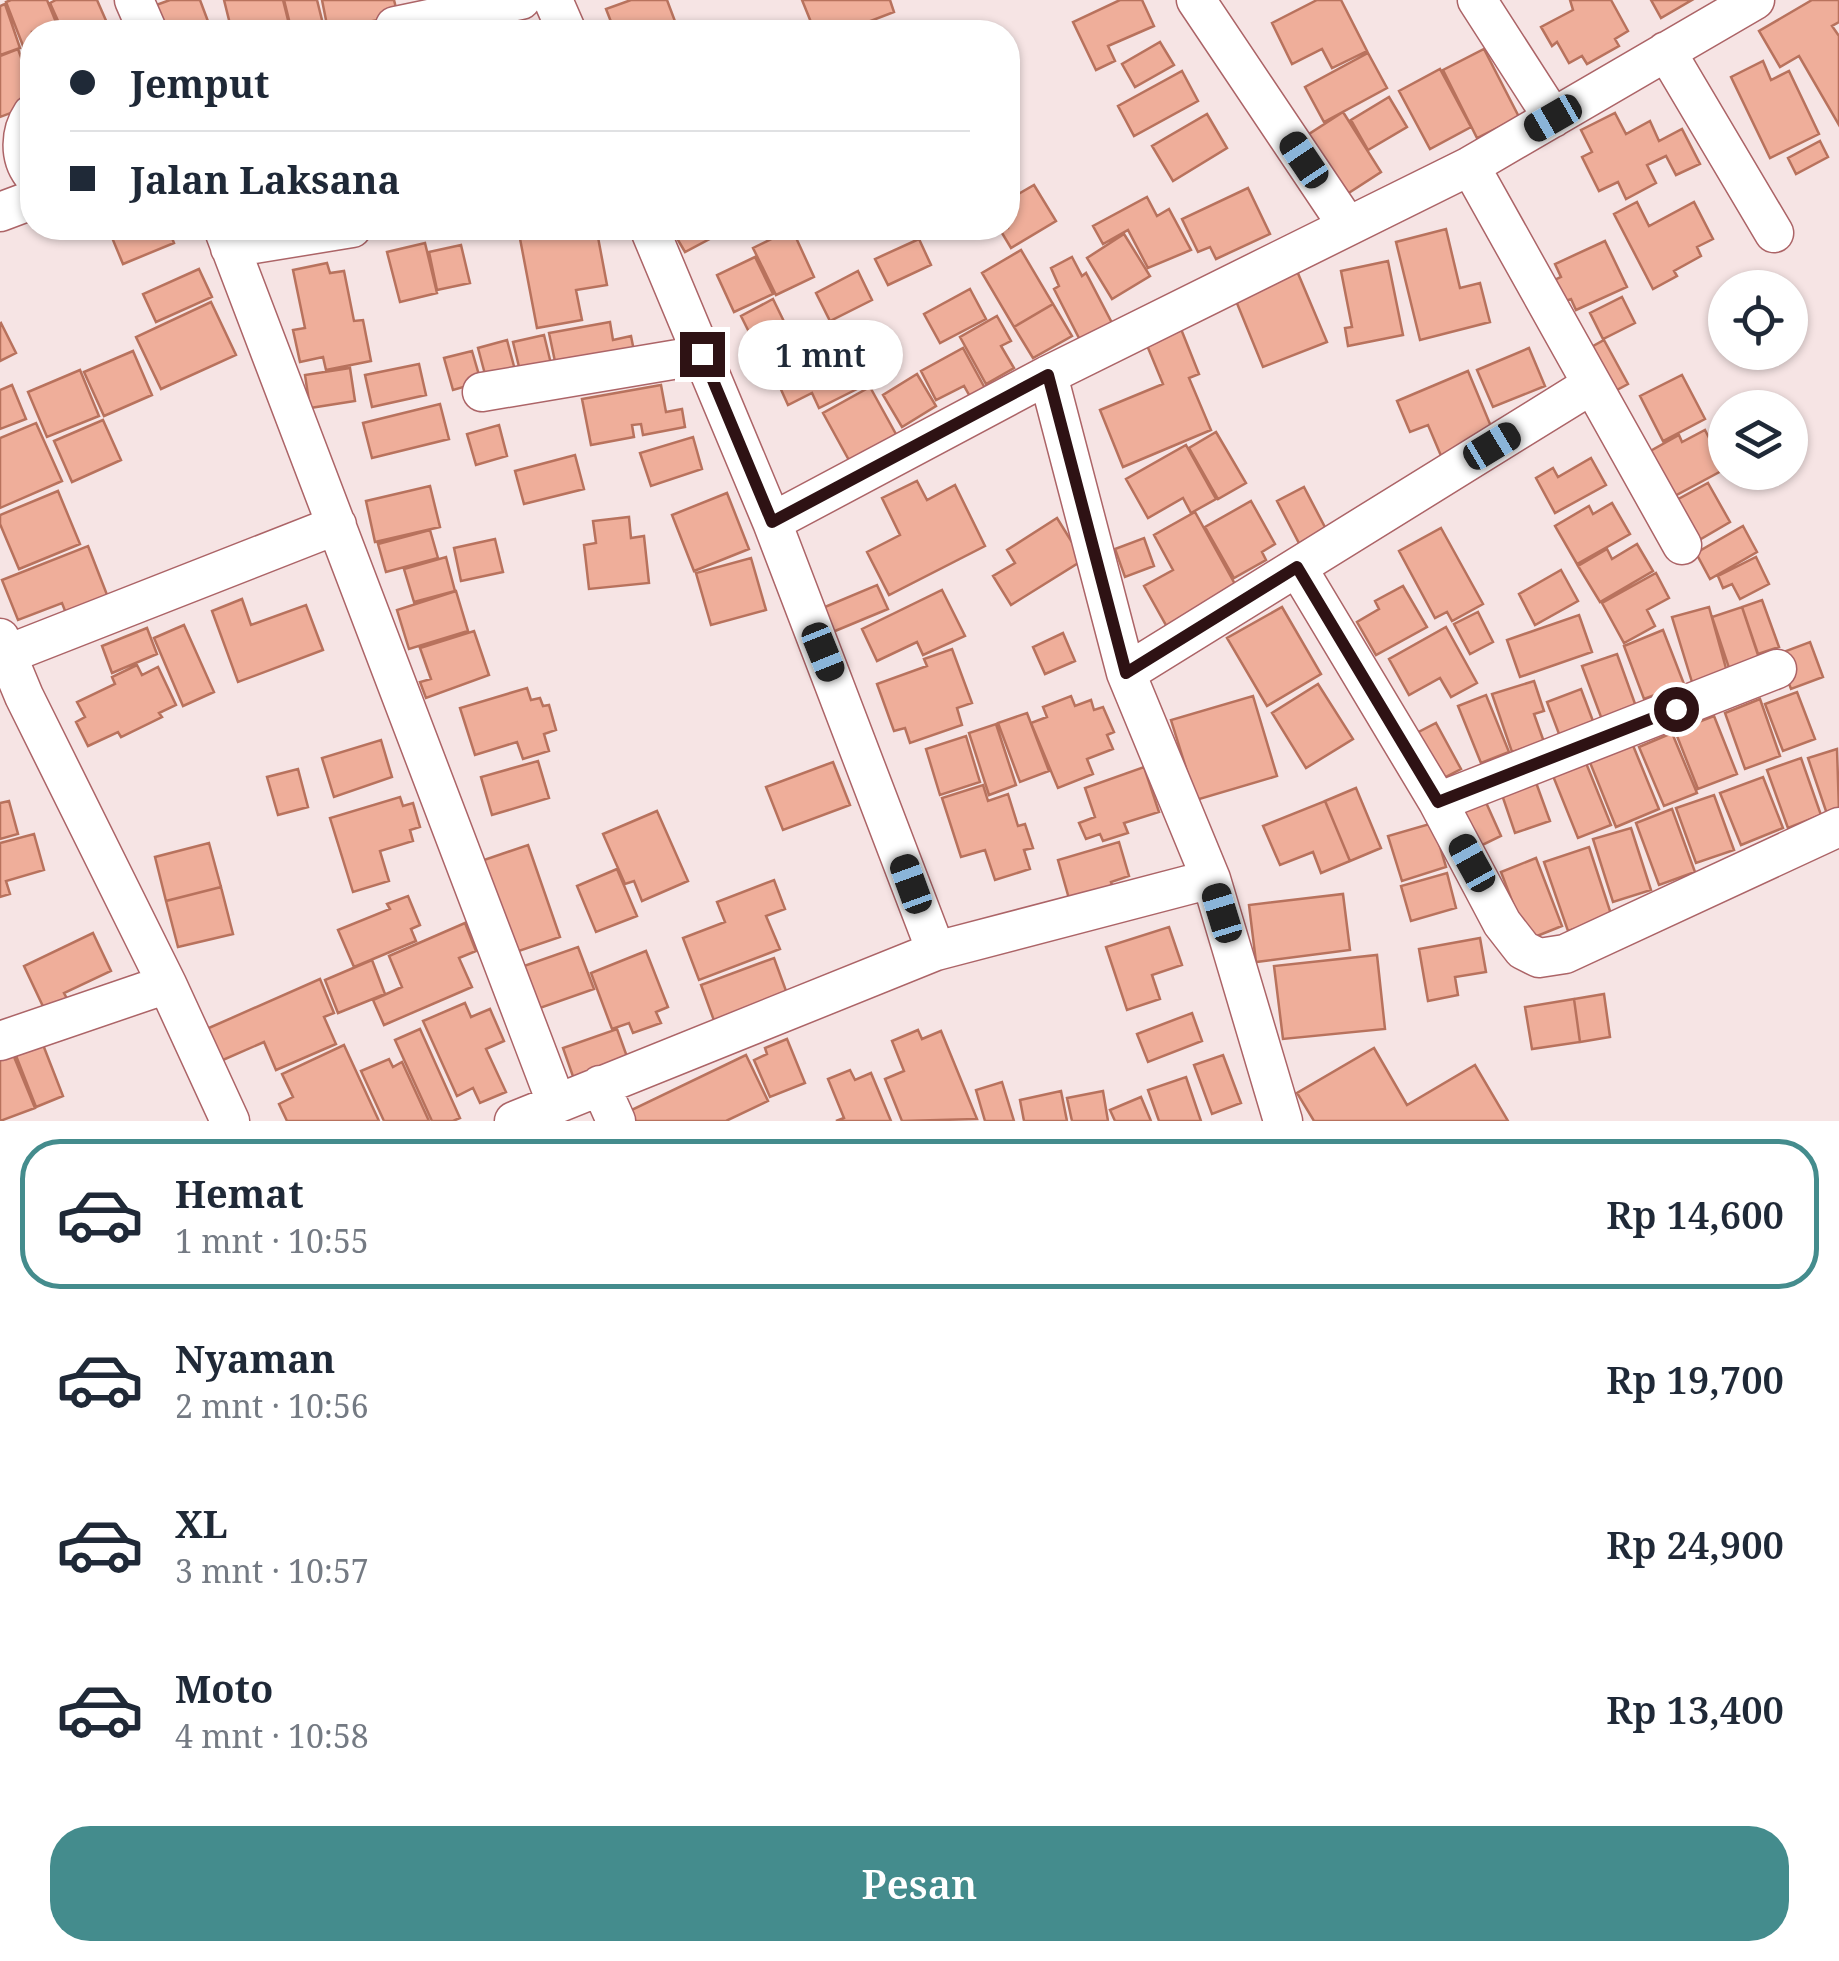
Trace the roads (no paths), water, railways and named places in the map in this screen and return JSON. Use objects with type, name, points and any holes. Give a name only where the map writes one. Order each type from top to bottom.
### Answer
[{"type":"street","points":[[423,20],[521,0]]},
{"type":"street","points":[[1196,0],[1347,224]]},
{"type":"street","points":[[1477,0],[1553,118]]},
{"type":"street","points":[[772,522],[1048,375],[1470,166],[1755,0]]},
{"type":"street","points":[[1666,51],[1774,233]]},
{"type":"street","points":[[1470,166],[1682,545]]},
{"type":"street","points":[[227,240],[556,1102]]},
{"type":"street","points":[[654,240],[772,522],[936,951]]},
{"type":"street","points":[[482,392],[702,354]]},
{"type":"street","points":[[1048,375],[1126,673],[1211,879],[1283,1121]]},
{"type":"street","points":[[1126,673],[1590,386]]},
{"type":"street","points":[[230,1121],[167,984],[12,700],[4,646],[336,526]]},
{"type":"street","points":[[1297,567],[1438,802],[1502,923],[1523,950],[1539,958],[1565,954],[1839,826]]},
{"type":"street","points":[[1438,802],[1778,669]]},
{"type":"street","points":[[514,1121],[936,951],[1211,879]]},
{"type":"street","points":[[0,1041],[167,984]]},
{"type":"street","points":[[600,1086],[616,1121]]}]
